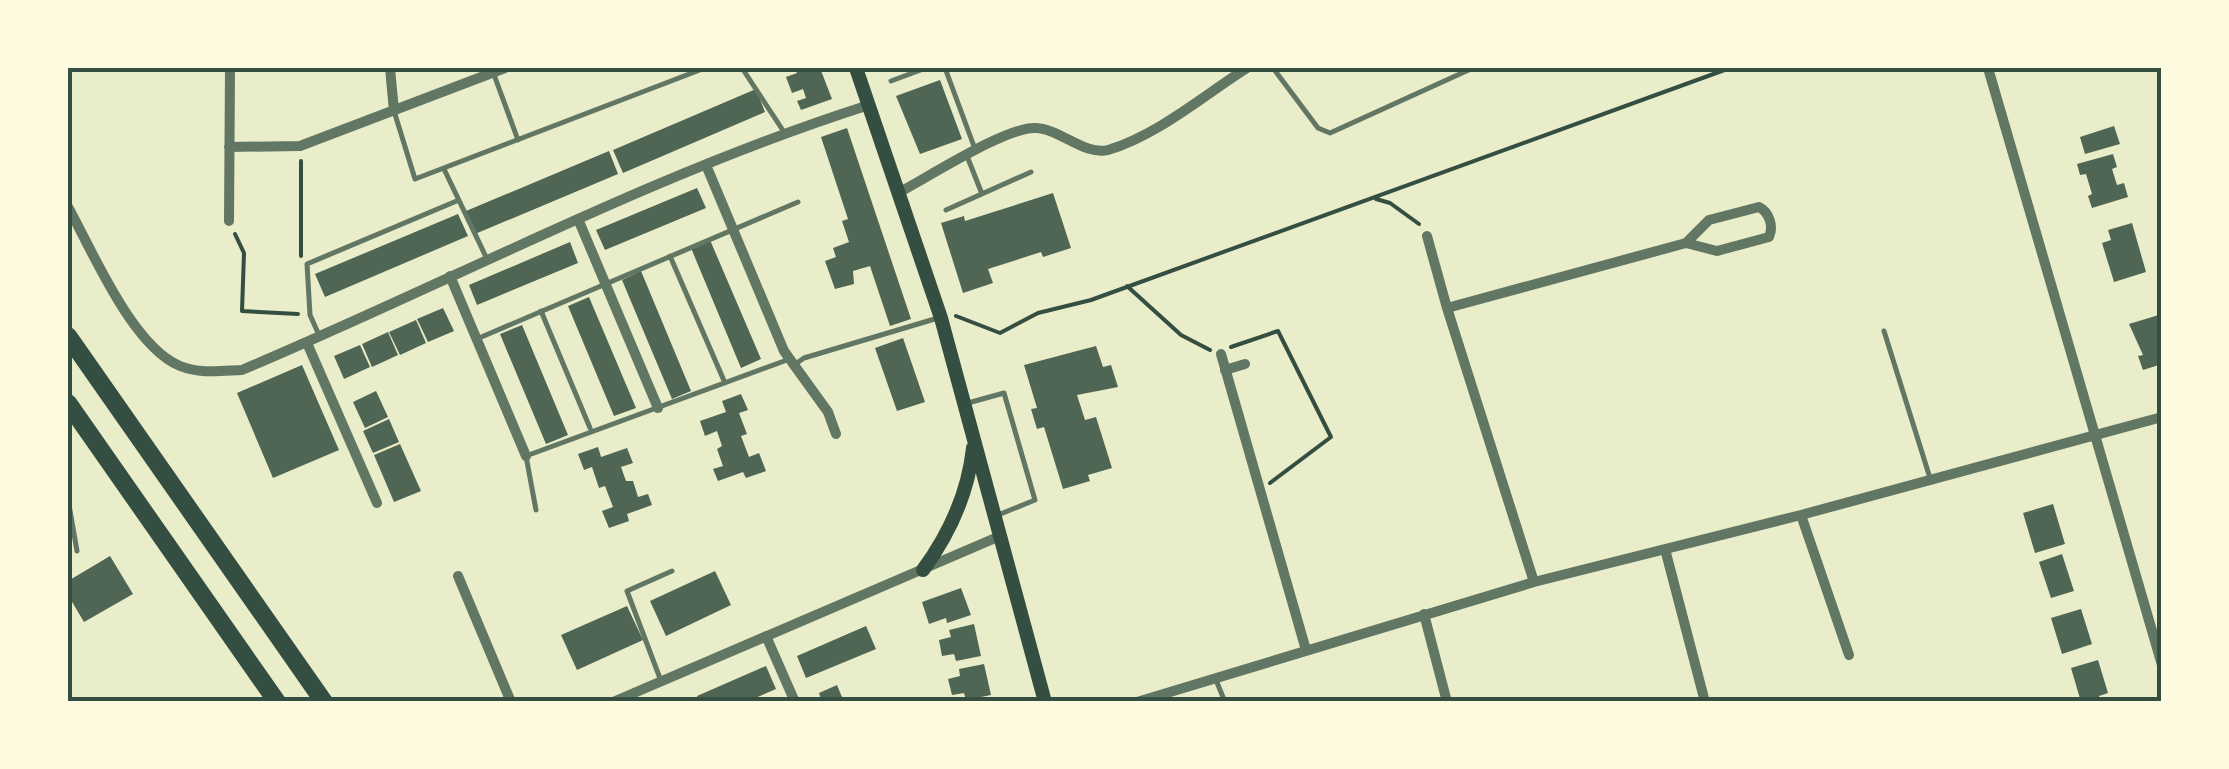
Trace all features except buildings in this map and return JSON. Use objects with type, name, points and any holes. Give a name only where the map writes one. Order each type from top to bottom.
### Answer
[{"type":"highway","points":[[68,336],[324,702]]},
{"type":"highway","points":[[68,404],[278,702]]},
{"type":"main road","points":[[856,68],[941,319],[1045,702]]},
{"type":"main road","points":[[922,570],[944,540],[959,506],[970,472],[974,436]]},
{"type":"street","points":[[229,221],[230,68]]},
{"type":"street","points":[[390,68],[394,111]]},
{"type":"street","points":[[229,147],[300,146],[505,68]]},
{"type":"street","points":[[898,193],[1018,130],[1033,128],[1060,134],[1092,149],[1108,150],[1156,126],[1247,68]]},
{"type":"street","points":[[1988,68],[2161,662]]},
{"type":"street","points":[[68,207],[138,334],[176,364],[200,372],[242,370],[578,219],[785,132],[869,105]]},
{"type":"street","points":[[706,165],[792,362],[828,412],[836,434]]},
{"type":"street","points":[[1447,308],[1686,243],[1717,251],[1769,237],[1770,220],[1759,207],[1709,220],[1686,243]]},
{"type":"street","points":[[578,219],[658,408]]},
{"type":"street","points":[[1428,236],[1534,582]]},
{"type":"street","points":[[450,276],[526,456]]},
{"type":"street","points":[[307,343],[377,503]]},
{"type":"street","points":[[1221,354],[1306,650]]},
{"type":"street","points":[[1226,370],[1244,364]]},
{"type":"street","points":[[1137,702],[1534,582],[2162,418]]},
{"type":"street","points":[[1801,515],[1849,655]]},
{"type":"street","points":[[614,702],[1000,536]]},
{"type":"street","points":[[1664,549],[1705,702]]},
{"type":"street","points":[[458,576],[512,702]]},
{"type":"street","points":[[1424,614],[1447,702]]},
{"type":"street","points":[[766,636],[794,702]]},
{"type":"lane","points":[[394,111],[415,180],[705,68]]},
{"type":"lane","points":[[742,68],[785,132]]},
{"type":"lane","points":[[891,81],[926,68]]},
{"type":"lane","points":[[945,68],[982,194]]},
{"type":"lane","points":[[1273,68],[1318,128],[1330,133],[1474,68]]},
{"type":"lane","points":[[493,72],[518,140]]},
{"type":"lane","points":[[444,169],[487,260]]},
{"type":"lane","points":[[946,210],[1031,172]]},
{"type":"lane","points":[[320,337],[310,315],[307,264],[459,200]]},
{"type":"lane","points":[[476,339],[798,202]]},
{"type":"lane","points":[[670,256],[725,384]]},
{"type":"lane","points":[[541,312],[591,430]]},
{"type":"lane","points":[[536,510],[526,456],[725,384],[941,319]]},
{"type":"lane","points":[[1884,331],[1930,478]]},
{"type":"lane","points":[[965,404],[1004,393],[1034,500],[996,516]]},
{"type":"lane","points":[[68,498],[78,551]]},
{"type":"lane","points":[[661,682],[627,591],[672,571]]},
{"type":"lane","points":[[1214,677],[1224,702]]},
{"type":"path","points":[[941,319],[963,318],[996,333],[1015,327],[1038,313],[1085,302],[1730,68]]},
{"type":"path","points":[[300,146],[300,260]]},
{"type":"path","points":[[1373,198],[1390,202],[1418,222],[1428,236]]},
{"type":"path","points":[[229,221],[244,252],[242,311],[300,314],[299,327],[307,343]]},
{"type":"path","points":[[1127,286],[1181,335],[1221,354],[1228,347],[1278,331],[1331,437],[1260,491]]}]
